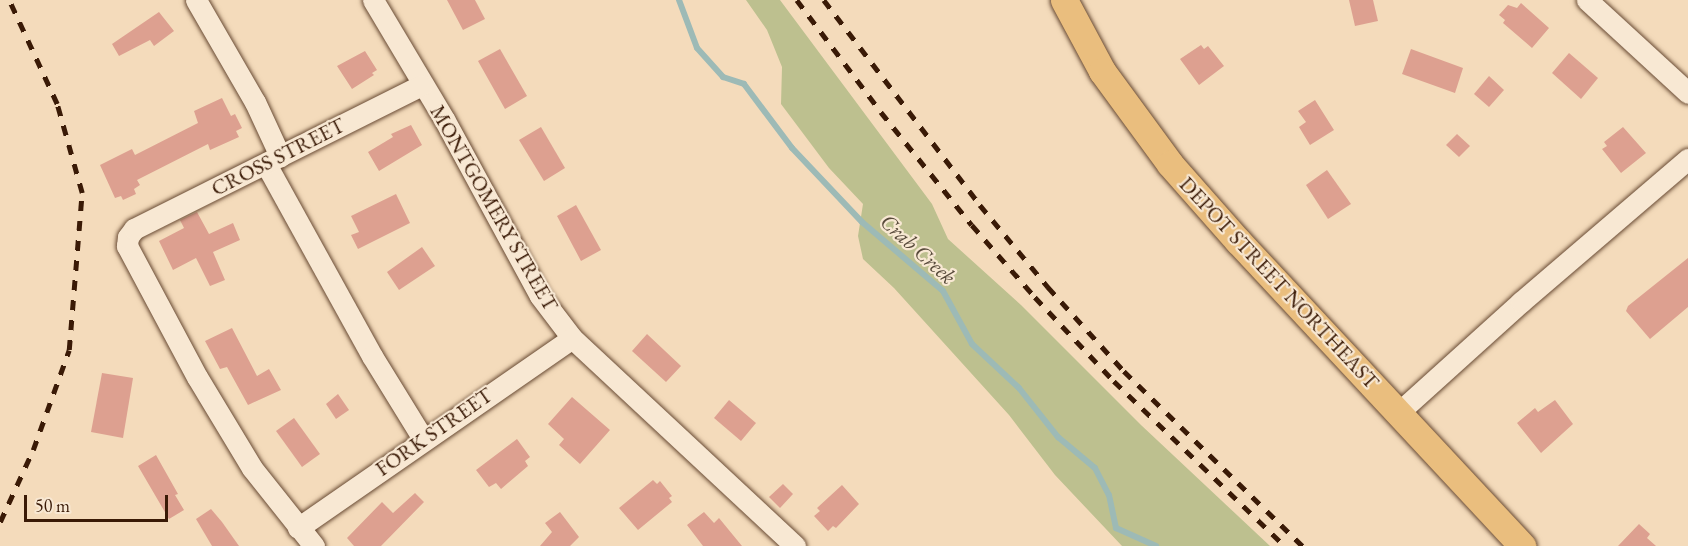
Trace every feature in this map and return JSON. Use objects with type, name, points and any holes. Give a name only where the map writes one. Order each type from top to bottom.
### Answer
[{"type":"main road","name":"DEPOT STREET NORTHEAST","points":[[1064,0],[1102,71],[1170,164],[1238,241],[1522,546]]},
{"type":"street","points":[[196,0],[255,102],[273,160],[372,356],[423,439]]},
{"type":"street","name":"MONTGOMERY STREET","points":[[373,0],[421,85],[444,119],[540,296],[572,338],[795,546]]},
{"type":"street","points":[[1587,0],[1688,93]]},
{"type":"street","name":"CROSS STREET","points":[[298,528],[252,468],[197,377],[127,246],[128,237],[134,230],[421,85]]},
{"type":"street","points":[[1398,413],[1521,302],[1688,159]]},
{"type":"street","name":"FORK STREET","points":[[298,528],[423,439],[572,338]]},
{"type":"street","points":[[298,528],[314,546]]},
{"type":"green space","points":[[746,0],[780,0],[932,204],[948,239],[1021,305],[1141,425],[1270,546],[1122,546],[1055,475],[1009,415],[894,288],[863,259],[858,236],[863,204],[829,168],[781,104],[782,67],[767,30]]},
{"type":"building","points":[[447,0],[475,0],[485,19],[463,30]]},
{"type":"building","points":[[1349,0],[1373,0],[1378,21],[1355,26]]},
{"type":"building","points":[[1521,3],[1549,28],[1532,48],[1503,23],[1505,20],[1499,15],[1508,5],[1517,8]]},
{"type":"building","points":[[159,12],[174,31],[154,46],[150,40],[119,56],[112,44]]},
{"type":"building","points":[[1201,45],[1204,49],[1208,46],[1224,66],[1199,85],[1180,59]]},
{"type":"building","points":[[500,49],[527,96],[505,109],[478,61]]},
{"type":"building","points":[[1411,49],[1463,68],[1455,93],[1402,74]]},
{"type":"building","points":[[365,51],[377,70],[372,73],[374,75],[352,89],[337,66]]},
{"type":"building","points":[[1569,53],[1598,78],[1581,99],[1552,73]]},
{"type":"building","points":[[1489,76],[1504,90],[1489,107],[1474,94]]},
{"type":"building","points":[[222,98],[231,116],[235,114],[242,128],[236,131],[239,137],[210,150],[208,144],[137,180],[140,185],[134,189],[136,194],[123,200],[121,196],[115,198],[100,165],[132,149],[135,155],[198,123],[194,111]]},
{"type":"building","points":[[1315,100],[1334,130],[1310,145],[1299,127],[1306,122],[1298,111]]},
{"type":"building","points":[[411,125],[422,145],[379,171],[368,152],[393,137],[391,134]]},
{"type":"building","points":[[541,127],[565,168],[544,181],[519,140]]},
{"type":"building","points":[[1623,127],[1646,153],[1621,173],[1602,149],[1607,146],[1604,142]]},
{"type":"building","points":[[1457,134],[1470,146],[1459,157],[1446,145]]},
{"type":"building","points":[[1327,170],[1351,204],[1328,219],[1306,185]]},
{"type":"building","points":[[396,194],[410,223],[358,249],[351,235],[359,232],[351,216]]},
{"type":"building","points":[[576,205],[601,250],[581,261],[557,216]]},
{"type":"building","points":[[197,212],[209,234],[233,223],[240,240],[213,252],[225,280],[210,286],[196,258],[173,270],[159,241],[184,228],[180,220]]},
{"type":"building","points":[[422,247],[435,266],[399,290],[387,272]]},
{"type":"building","points":[[1688,258],[1688,307],[1650,339],[1626,311],[1628,306]]},
{"type":"building","points":[[232,328],[257,376],[269,369],[281,390],[248,405],[227,367],[220,369],[205,341]]},
{"type":"building","points":[[647,334],[681,366],[666,382],[632,351]]},
{"type":"building","points":[[102,373],[133,378],[123,438],[91,432]]},
{"type":"building","points":[[338,394],[349,410],[336,419],[326,404]]},
{"type":"building","points":[[572,397],[610,430],[580,464],[559,445],[564,439],[548,424]]},
{"type":"building","points":[[729,400],[756,423],[741,441],[714,418]]},
{"type":"building","points":[[1555,400],[1573,424],[1541,453],[1517,423],[1535,408],[1538,412]]},
{"type":"building","points":[[294,418],[320,454],[302,467],[276,431]]},
{"type":"building","points":[[517,439],[530,457],[525,461],[528,466],[501,489],[496,483],[489,487],[476,470]]},
{"type":"building","points":[[156,455],[178,494],[175,495],[184,510],[169,519],[138,466]]},
{"type":"building","points":[[653,480],[657,484],[660,481],[672,496],[669,498],[672,502],[638,530],[619,508]]},
{"type":"building","points":[[783,484],[793,494],[780,508],[769,497]]},
{"type":"building","points":[[842,485],[859,504],[836,528],[833,526],[828,531],[814,516],[820,511],[817,508]]},
{"type":"building","points":[[415,493],[424,502],[381,546],[354,546],[347,538],[382,502],[393,513]]},
{"type":"building","points":[[211,509],[239,546],[212,546],[196,519]]},
{"type":"building","points":[[560,512],[579,537],[570,546],[540,546],[552,532],[545,523]]},
{"type":"building","points":[[704,512],[714,523],[719,518],[742,546],[703,546],[687,525]]},
{"type":"building","points":[[1639,524],[1650,534],[1647,538],[1656,546],[1618,546]]},
{"type":"waterway","name":"Crab Creek","points":[[679,0],[697,48],[723,77],[744,84],[792,148],[862,222],[943,291],[972,344],[1019,388],[1058,437],[1095,468],[1109,495],[1116,528],[1156,546]]},
{"type":"railway","points":[[0,522],[33,450],[69,350],[82,193],[57,104],[9,0]]},
{"type":"railway","points":[[797,0],[881,112],[972,225],[1035,297],[1114,381],[1285,546]]},
{"type":"railway","points":[[824,0],[980,205],[1048,287],[1124,371],[1303,546]]}]
